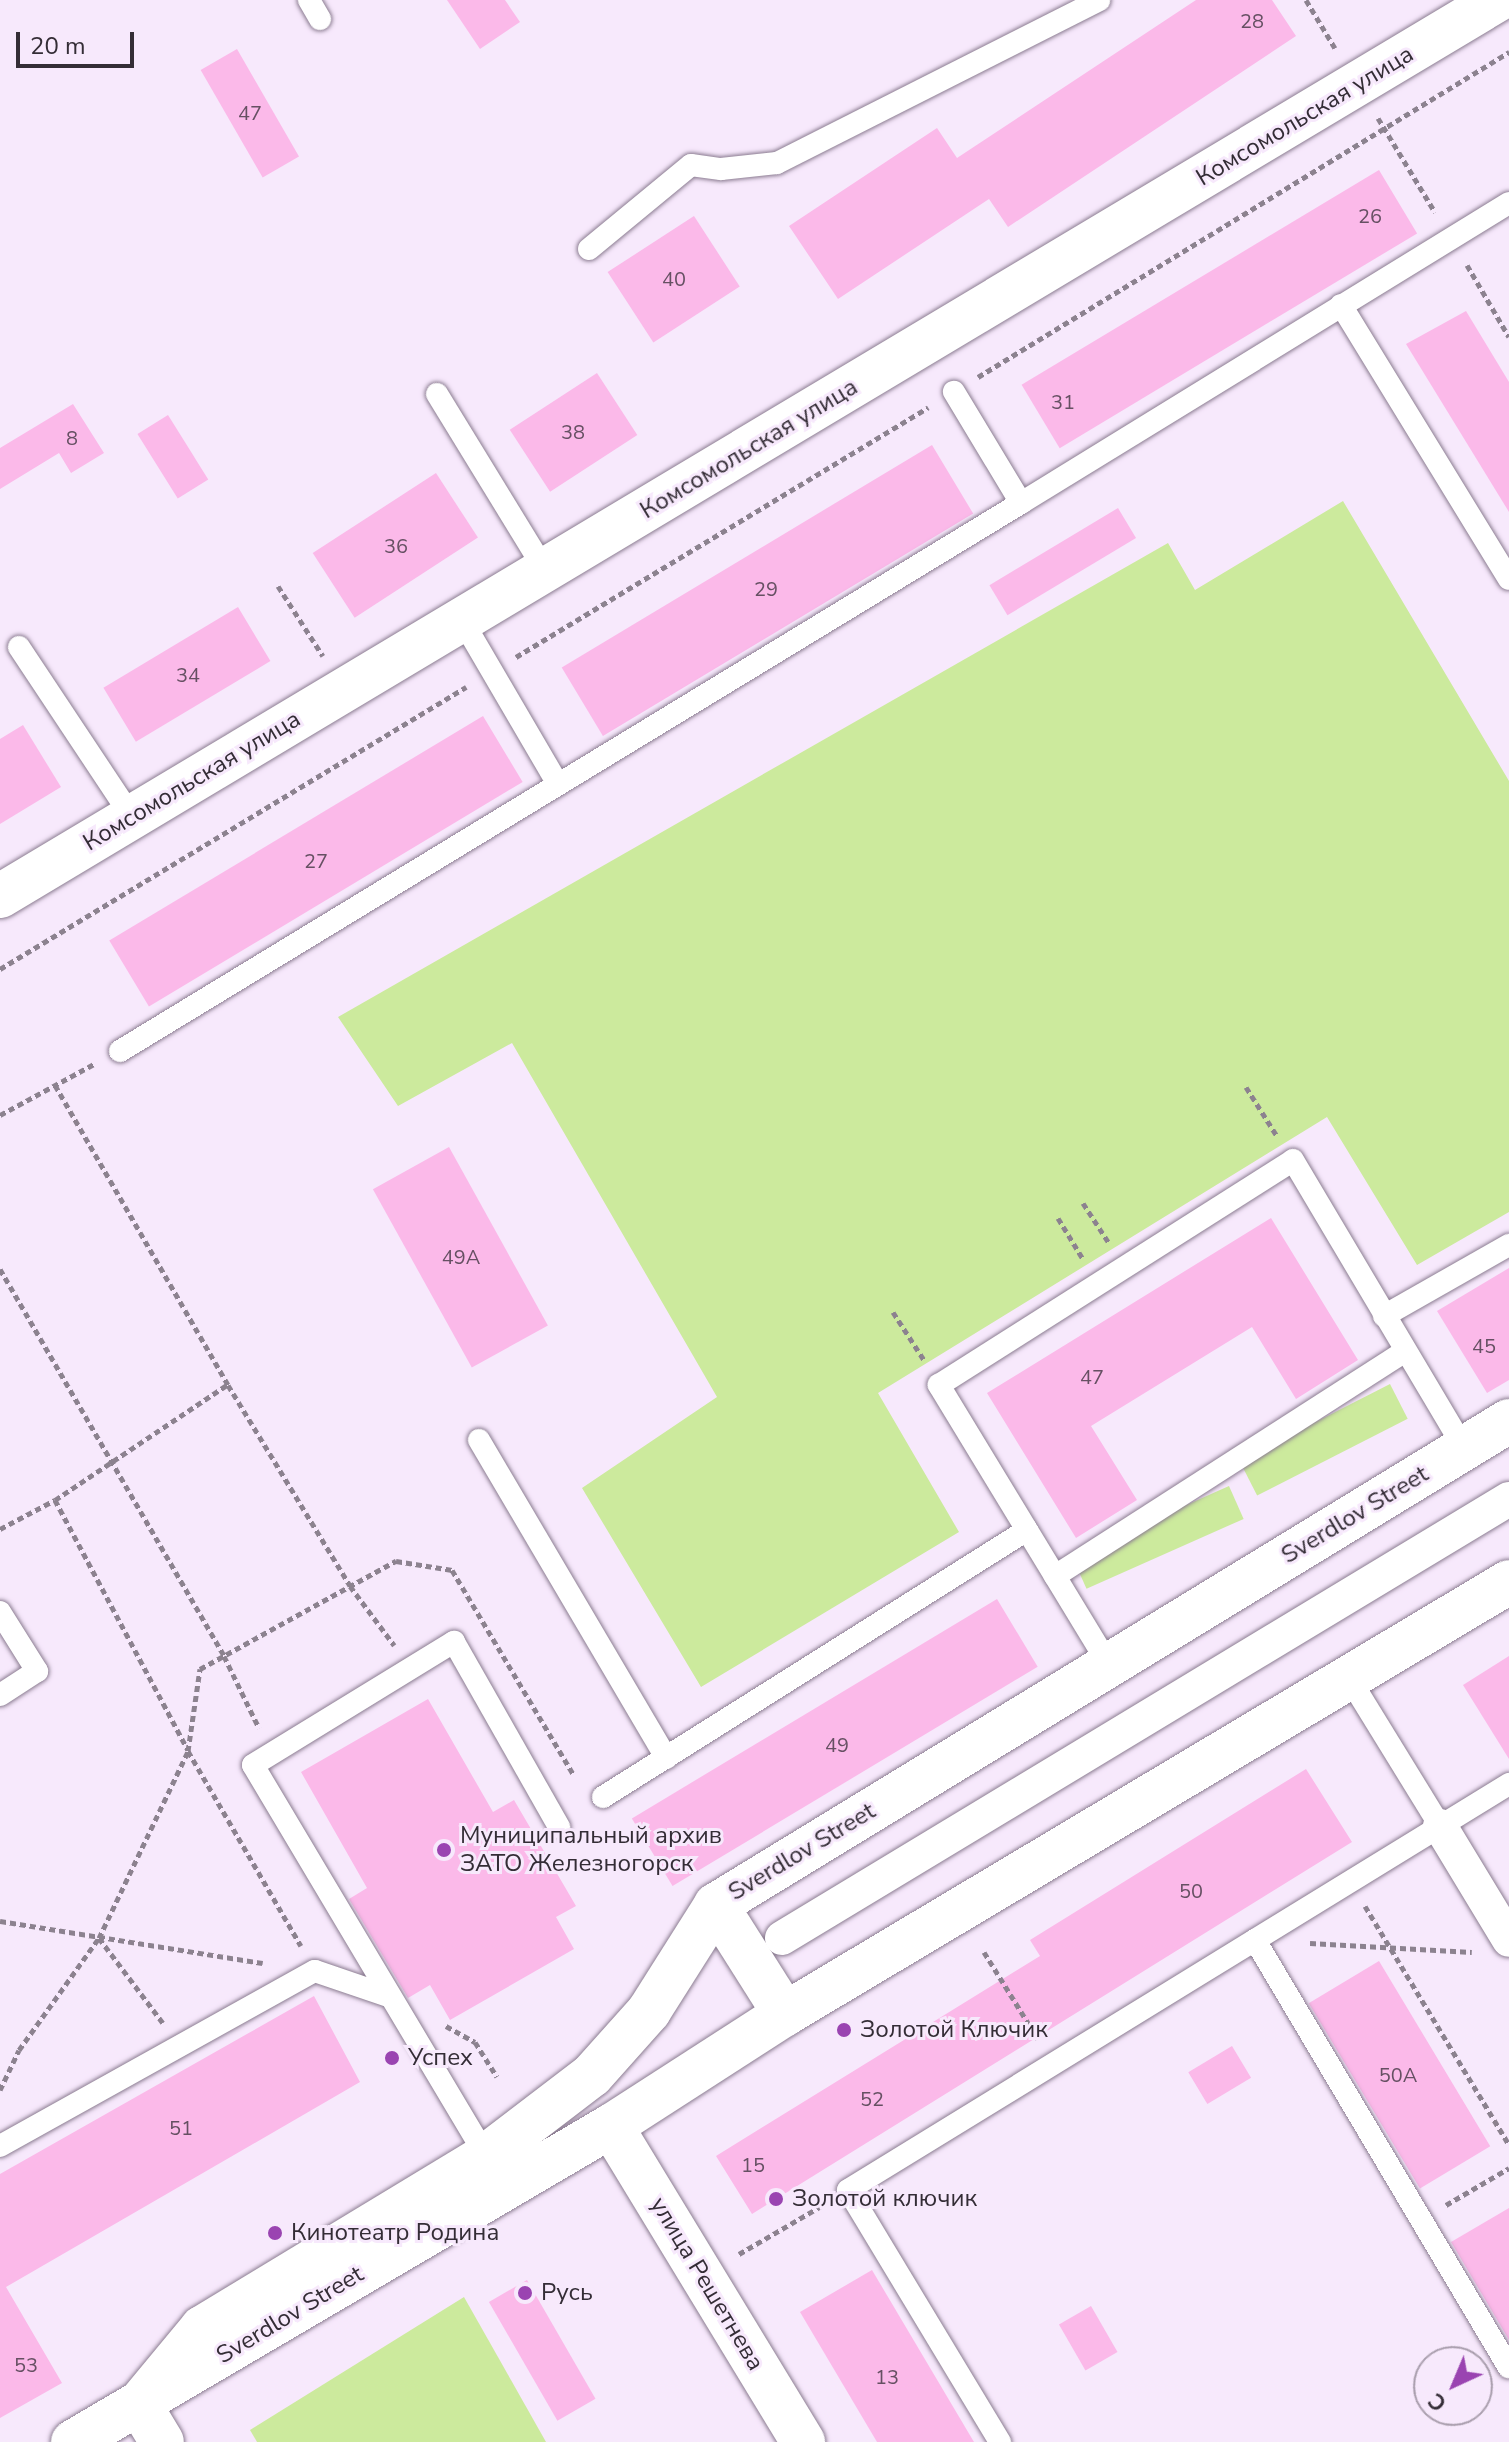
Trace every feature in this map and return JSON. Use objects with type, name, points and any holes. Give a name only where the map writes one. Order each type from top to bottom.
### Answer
[{"type":"street","name":"Комсомольская улица","points":[[0,896],[1497,0]]},
{"type":"street","name":"Sverdlov Street","points":[[139,2404],[202,2328],[486,2156],[592,2075],[649,2011],[716,1905],[1509,1421]]},
{"type":"street","points":[[782,1938],[1509,1499]]},
{"type":"street","name":"Sverdlov Street","points":[[73,2442],[611,2126],[785,2014],[1509,1582]]},
{"type":"street","points":[[1440,1826],[1494,1946]]},
{"type":"street","points":[[716,1905],[785,2014]]},
{"type":"street","name":"улица Решетнева","points":[[611,2126],[803,2442]]},
{"type":"street","points":[[139,2404],[162,2442]]},
{"type":"lane","points":[[589,249],[691,165],[721,169],[777,163],[1099,0]]},
{"type":"lane","points":[[120,1051],[1509,203]]},
{"type":"lane","points":[[1341,305],[1509,579]]},
{"type":"lane","points":[[954,392],[1021,503]]},
{"type":"lane","points":[[437,394],[545,570]]},
{"type":"lane","points":[[462,620],[558,784]]},
{"type":"lane","points":[[19,647],[132,817]]},
{"type":"lane","points":[[1109,1665],[939,1385],[1293,1160],[1464,1448]]},
{"type":"lane","points":[[1384,1316],[1509,1245]]},
{"type":"lane","points":[[1055,1576],[1405,1351]]},
{"type":"lane","points":[[479,1440],[666,1758]]},
{"type":"lane","points":[[603,1797],[1027,1530]]},
{"type":"lane","points":[[0,1612],[37,1671],[0,1695]]},
{"type":"lane","points":[[486,2156],[253,1765],[454,1642],[559,1827]]},
{"type":"lane","points":[[1349,1678],[1440,1826]]},
{"type":"lane","points":[[1000,2442],[848,2190],[1509,1784]]},
{"type":"lane","points":[[1255,1940],[1509,2367]]},
{"type":"lane","points":[[0,2146],[315,1971],[388,1996]]},
{"type":"path","points":[[1306,0],[1509,337]]},
{"type":"path","points":[[0,969],[1509,52]]},
{"type":"path","points":[[278,586],[329,667]]},
{"type":"path","points":[[0,1115],[120,1051]]},
{"type":"path","points":[[55,1085],[228,1385],[350,1586],[411,1668]]},
{"type":"path","points":[[1246,1087],[1273,1130]]},
{"type":"path","points":[[1083,1203],[1105,1239]]},
{"type":"path","points":[[1058,1218],[1082,1256]]},
{"type":"path","points":[[0,1269],[110,1467],[224,1656],[271,1755]]},
{"type":"path","points":[[893,1312],[921,1354]]},
{"type":"path","points":[[0,1529],[110,1467],[228,1385]]},
{"type":"path","points":[[55,1500],[188,1751],[315,1971]]},
{"type":"path","points":[[0,2090],[19,2050],[99,1938],[188,1751],[200,1669],[396,1561]]},
{"type":"path","points":[[1350,1881],[1509,2145]]},
{"type":"path","points":[[0,1921],[315,1971]]},
{"type":"path","points":[[99,1938],[179,2044]]},
{"type":"path","points":[[1255,1940],[1390,1947],[1494,1946]]},
{"type":"path","points":[[984,1952],[1054,2064]]},
{"type":"path","points":[[1421,2220],[1509,2168]]},
{"type":"path","points":[[732,2258],[848,2190]]},
{"type":"green space","points":[[1343,501],[1509,781],[1509,1212],[1417,1265],[1327,1117],[878,1393],[959,1532],[701,1687],[582,1488],[717,1397],[512,1043],[398,1106],[338,1017],[1168,543],[1195,590]]},
{"type":"green space","points":[[1390,1384],[1408,1419],[1257,1495],[1239,1461]]},
{"type":"green space","points":[[1229,1486],[1244,1519],[1087,1589],[1072,1556]]},
{"type":"green space","points":[[464,2297],[546,2442],[257,2442],[250,2430]]},
{"type":"building","points":[[447,0],[505,0],[520,22],[480,49]]},
{"type":"building","points":[[1196,0],[1272,0],[1296,36],[1008,227],[989,199],[838,299],[789,226],[937,128],[957,158]]},
{"type":"building","points":[[237,49],[299,156],[263,177],[201,70]]},
{"type":"building","points":[[1379,170],[1417,233],[1060,448],[1022,385]]},
{"type":"building","points":[[694,216],[740,286],[653,343],[608,272]]},
{"type":"building","points":[[1466,311],[1509,382],[1509,512],[1406,344]]},
{"type":"building","points":[[597,373],[637,435],[550,492],[510,430]]},
{"type":"building","points":[[73,404],[104,453],[71,473],[59,453],[0,489],[0,448]]},
{"type":"building","points":[[168,415],[208,479],[178,499],[137,434]]},
{"type":"building","points":[[932,445],[973,514],[603,736],[562,667]]},
{"type":"building","points":[[436,473],[478,538],[355,618],[313,553]]},
{"type":"building","points":[[1118,508],[1136,538],[1007,615],[989,585]]},
{"type":"building","points":[[238,607],[270,661],[136,742],[103,688]]},
{"type":"building","points":[[483,716],[523,782],[149,1007],[109,941]]},
{"type":"building","points":[[23,725],[61,787],[0,824],[0,739]]},
{"type":"building","points":[[449,1147],[548,1325],[472,1368],[373,1189]]},
{"type":"building","points":[[1271,1218],[1358,1360],[1296,1399],[1252,1327],[1091,1426],[1137,1500],[1076,1538],[987,1393]]},
{"type":"building","points":[[1509,1268],[1509,1380],[1487,1393],[1437,1311]]},
{"type":"building","points":[[997,1599],[1038,1667],[673,1886],[632,1818]]},
{"type":"building","points":[[1509,1656],[1509,1759],[1463,1685]]},
{"type":"building","name":"Муниципальный архив ЗАТО Железногорск","points":[[428,1699],[493,1812],[514,1800],[576,1906],[556,1917],[574,1949],[450,2020],[430,1985],[408,1998],[349,1899],[367,1888],[301,1772]]},
{"type":"building","points":[[1306,1769],[1352,1842],[752,2214],[716,2156],[1040,1956],[1030,1940]]},
{"type":"building","points":[[1379,1961],[1490,2146],[1420,2188],[1309,2003]]},
{"type":"building","points":[[314,1996],[360,2082],[6,2287],[62,2383],[0,2418],[0,2174]]},
{"type":"building","points":[[1232,2046],[1251,2078],[1207,2104],[1188,2072]]},
{"type":"building","points":[[1509,2208],[1509,2340],[1451,2242]]},
{"type":"building","points":[[872,2270],[974,2442],[877,2442],[800,2312]]},
{"type":"building","points":[[527,2280],[595,2399],[557,2421],[489,2302]]},
{"type":"building","points":[[1091,2306],[1118,2352],[1085,2370],[1059,2324]]},
{"type":"place","name":"Муниципальный архив ЗАТО Железногорск","points":[[444,1850]]},
{"type":"place","name":"Золотой Ключик","points":[[844,2030]]},
{"type":"place","name":"Успех","points":[[392,2058]]},
{"type":"place","name":"Золотой ключик","points":[[776,2199]]},
{"type":"place","name":"Кинотеатр Родина","points":[[275,2233]]},
{"type":"place","name":"Русь","points":[[525,2293]]}]
